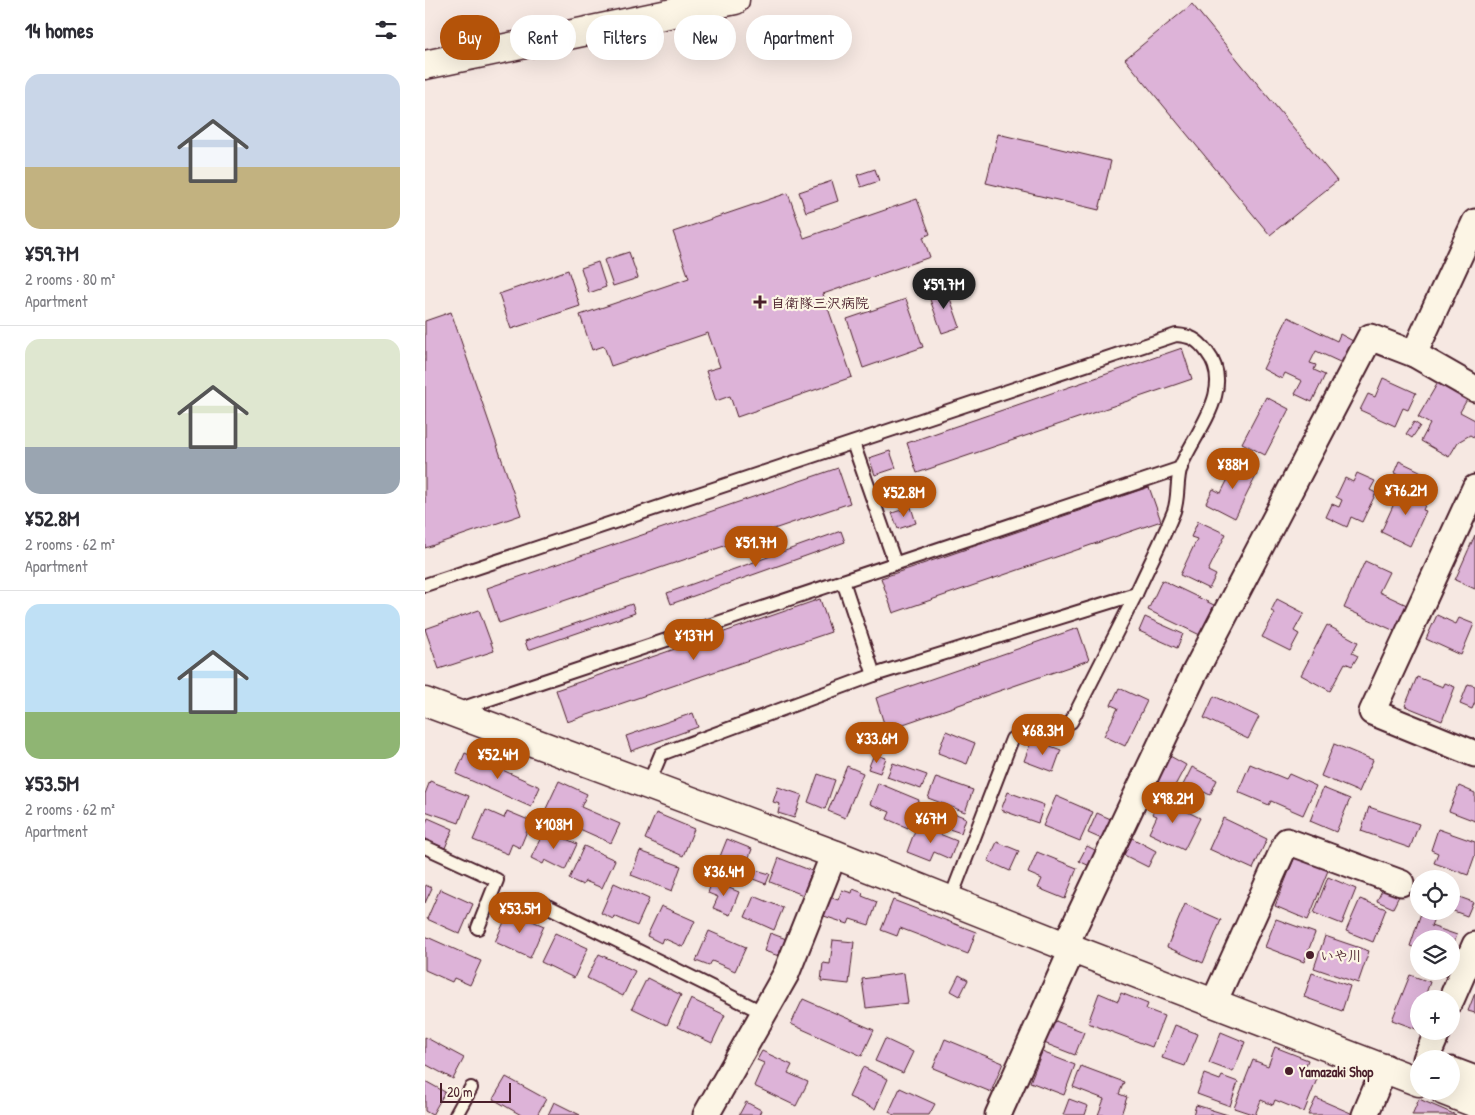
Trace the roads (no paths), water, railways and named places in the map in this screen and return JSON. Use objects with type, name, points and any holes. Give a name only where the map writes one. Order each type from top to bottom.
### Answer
[{"type":"street","points":[[425,65],[735,0]]},
{"type":"street","points":[[1414,354],[1475,222]]},
{"type":"street","points":[[998,1115],[1069,947],[1194,674],[1370,337],[1414,354],[1475,389]]},
{"type":"street","points":[[1475,488],[1372,712],[1475,754]]},
{"type":"street","points":[[425,702],[834,854],[1069,947],[1385,1067],[1410,1072]]},
{"type":"street","points":[[1215,1002],[1287,842],[1401,883]]},
{"type":"street","points":[[706,1115],[786,974],[834,854]]},
{"type":"street","points":[[1455,990],[1475,945]]},
{"type":"street","points":[[1365,1115],[1385,1067]]},
{"type":"street","points":[[1460,1073],[1475,1079]]},
{"type":"street","points":[[1460,1097],[1475,1103]]},
{"type":"lane","points":[[425,585],[1175,335],[1190,336],[1203,345],[1212,358],[1217,374],[1215,403],[1181,468],[1174,510],[1136,594],[1071,722]]},
{"type":"lane","points":[[853,443],[895,563]]},
{"type":"lane","points":[[452,712],[1181,468]]},
{"type":"lane","points":[[843,581],[874,675]]},
{"type":"lane","points":[[648,785],[661,754],[874,675],[1136,594]]},
{"type":"lane","points":[[950,900],[1012,739]]},
{"type":"lane","points":[[425,847],[497,880],[479,928]]},
{"type":"lane","points":[[539,902],[764,1013]]},
{"type":"lane","points":[[455,1115],[471,1088]]},
{"type":"place","name":"自衛隊三沢病院","points":[[760,302]]},
{"type":"place","name":"いや川","points":[[1310,955]]},
{"type":"place","name":"Yamazaki Shop","points":[[1289,1071]]}]
